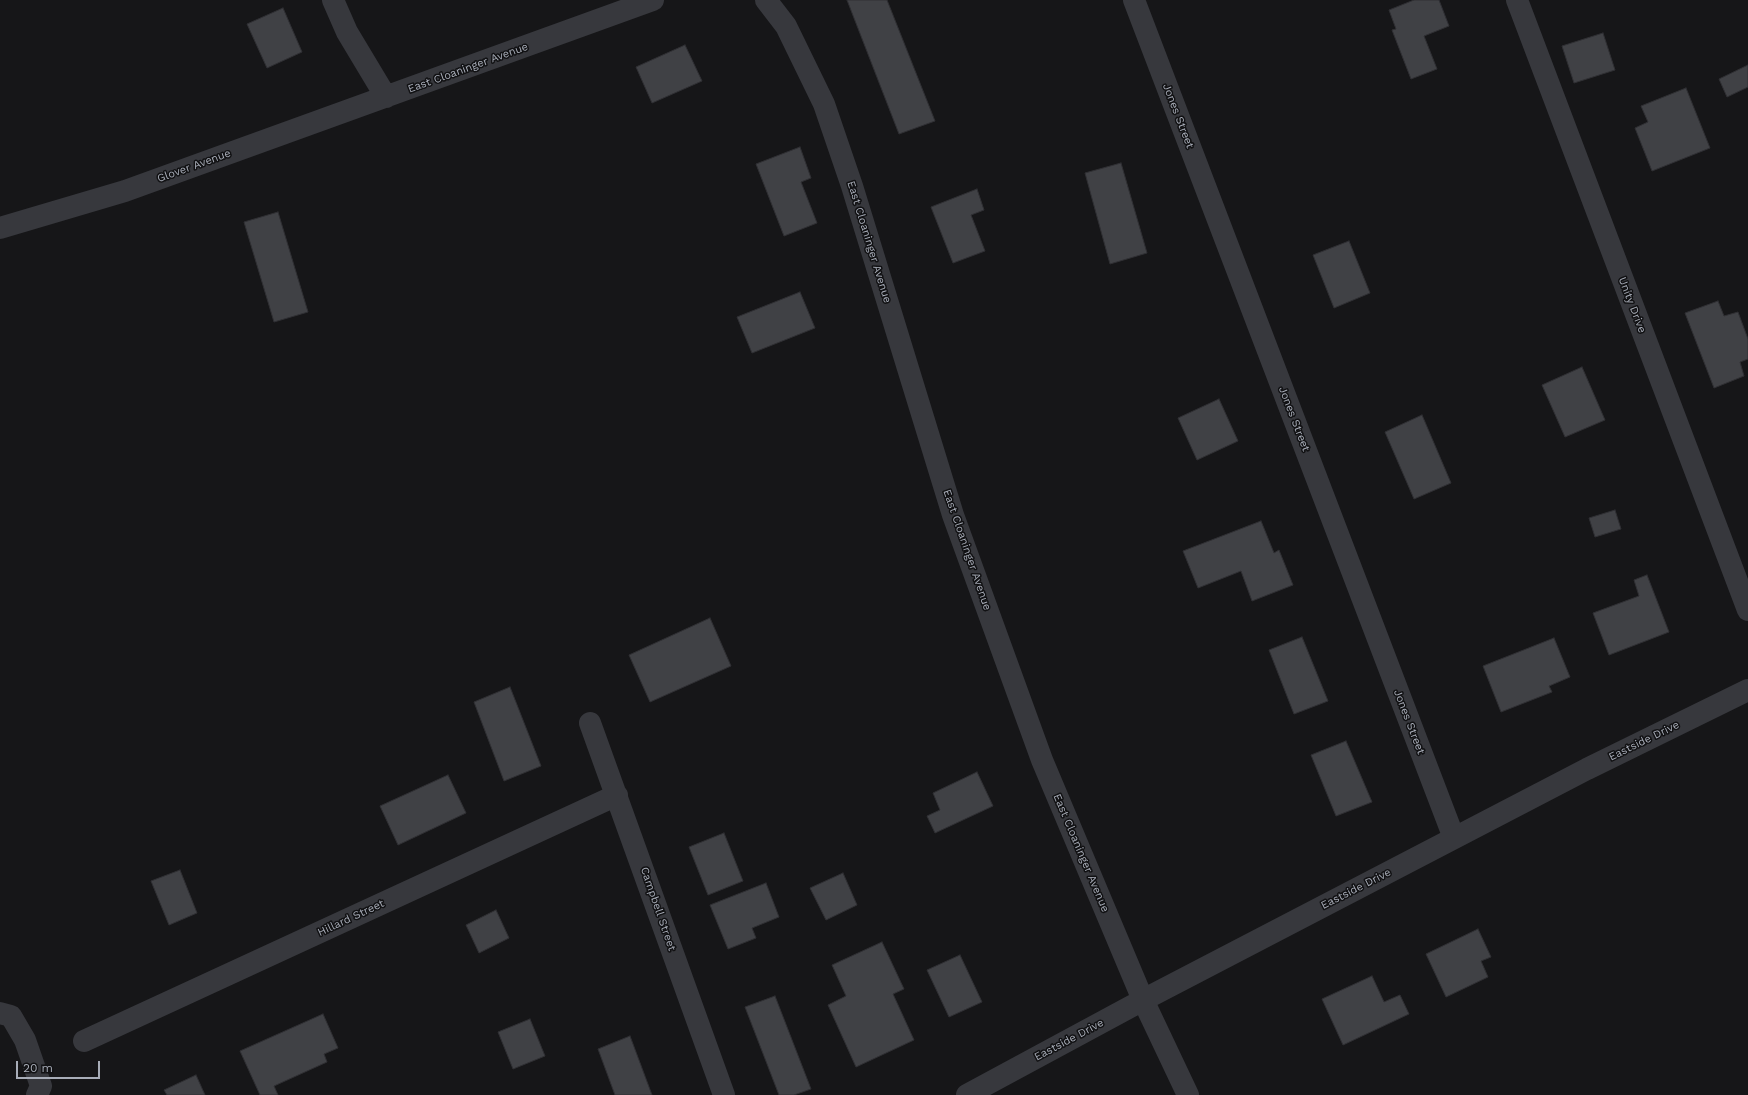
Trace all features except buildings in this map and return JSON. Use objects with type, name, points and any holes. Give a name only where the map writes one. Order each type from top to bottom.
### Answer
[{"type":"street","points":[[333,0],[347,32],[386,97]]},
{"type":"street","name":"East Cloaninger Avenue","points":[[386,97],[653,0]]},
{"type":"street","name":"East Cloaninger Avenue","points":[[766,0],[786,26],[824,104],[852,186],[956,522],[1042,760],[1143,1000],[1188,1095]]},
{"type":"street","name":"Jones Street","points":[[1134,0],[1454,838]]},
{"type":"street","name":"Unity Drive","points":[[1517,0],[1748,610]]},
{"type":"street","name":"Glover Avenue","points":[[0,228],[125,191],[386,97]]},
{"type":"street","name":"Eastside Drive","points":[[967,1095],[1143,1000],[1587,769],[1748,690]]},
{"type":"street","name":"Campbell Street","points":[[590,723],[724,1095]]},
{"type":"street","name":"Hillard Street","points":[[84,1041],[617,795]]},
{"type":"street","points":[[0,1013],[11,1016],[25,1040],[41,1086],[36,1095]]}]
